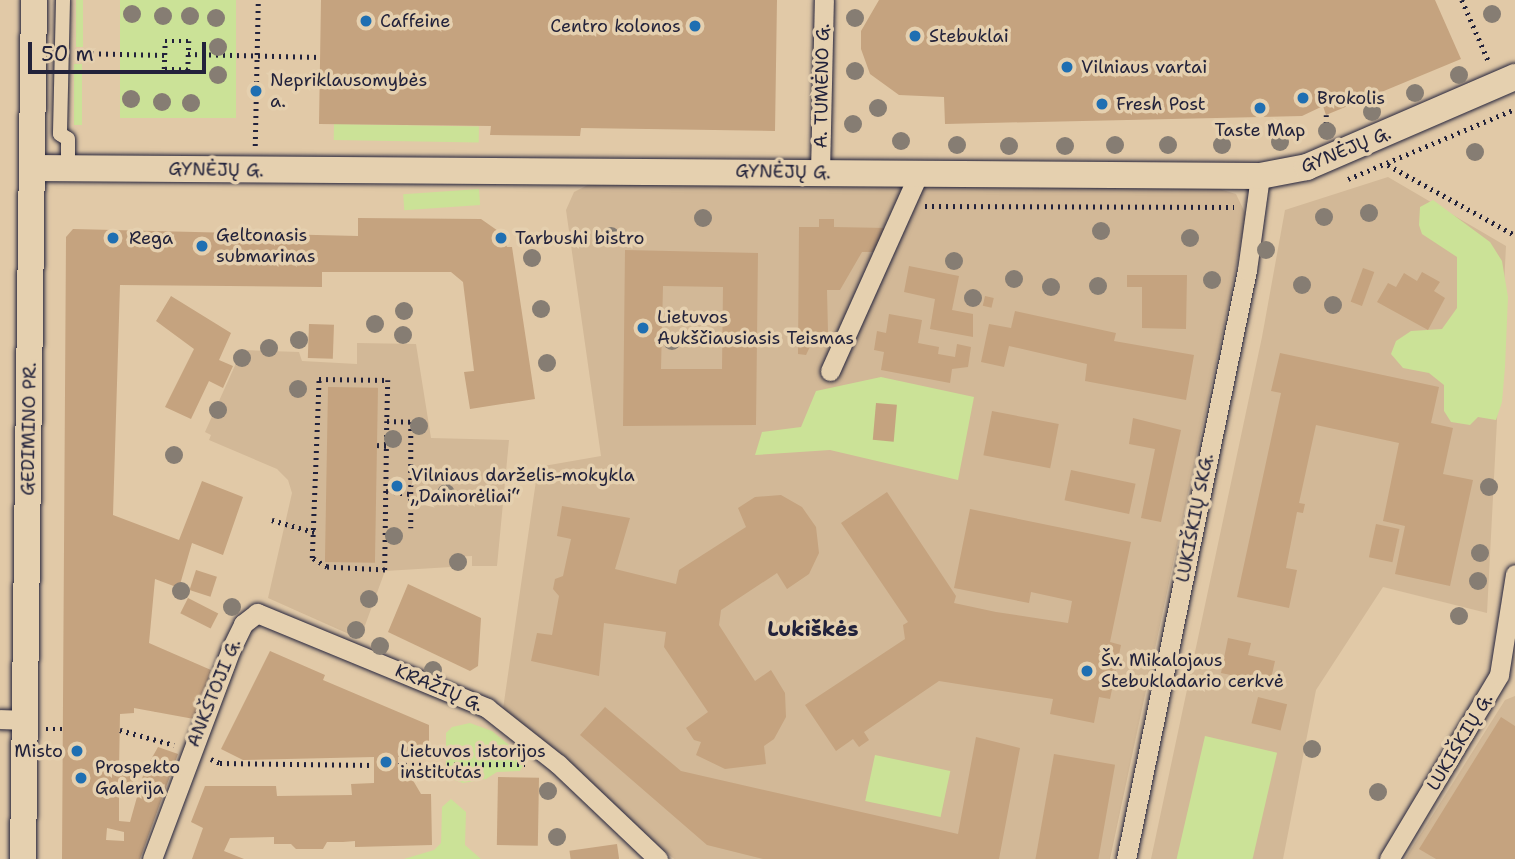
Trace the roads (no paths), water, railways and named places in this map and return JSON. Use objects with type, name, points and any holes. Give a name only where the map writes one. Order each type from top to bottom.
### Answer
[{"type":"main road","name":"GEDIMINO PR.","points":[[23,859],[12,719],[32,168],[34,0]]},
{"type":"main road","name":"GYNĖJŲ G.","points":[[32,168],[1260,176],[1307,167],[1507,81]]},
{"type":"street","points":[[63,0],[60,134],[68,139],[68,168]]},
{"type":"street","name":"A. TUMĖNO G.","points":[[820,172],[824,0]]},
{"type":"street","points":[[830,371],[919,173]]},
{"type":"street","name":"LUKIŠKIŲ SKG.","points":[[1126,859],[1250,257],[1260,176]]},
{"type":"street","name":"LUKIŠKIŲ G.","points":[[1388,859],[1508,671],[1515,574]]},
{"type":"street","name":"ANKŠTOJI G.","points":[[152,859],[191,749],[243,624],[257,613]]},
{"type":"street","name":"KRAŽIŲ G.","points":[[257,613],[487,708],[558,764],[658,859]]},
{"type":"place","name":"Caffeine","points":[[366,21]]},
{"type":"place","name":"Centro kolonos","points":[[695,26]]},
{"type":"place","name":"Stebuklai","points":[[915,36]]},
{"type":"place","name":"Vilniaus vartai","points":[[1067,67]]},
{"type":"place","name":"Nepriklausomybės a.","points":[[256,91]]},
{"type":"place","name":"Brokolis","points":[[1303,98]]},
{"type":"place","name":"Fresh Post","points":[[1102,104]]},
{"type":"place","name":"Taste Map","points":[[1260,108]]},
{"type":"place","name":"Rega","points":[[113,238]]},
{"type":"place","name":"Tarbushi bistro","points":[[501,238]]},
{"type":"place","name":"Geltonasis submarinas","points":[[202,246]]},
{"type":"place","name":"Lietuvos Aukščiausiasis Teismas","points":[[643,328]]},
{"type":"place","name":"Vilniaus darželis-mokykla „Dainorėliai“","points":[[397,486]]},
{"type":"place","name":"Šv. Mikalojaus Stebukladario cerkvė","points":[[1087,671]]},
{"type":"place","name":"Misto","points":[[77,751]]},
{"type":"place","name":"Lietuvos istorijos institutas","points":[[386,762]]},
{"type":"place","name":"Prospekto Galerija","points":[[81,778]]},
{"type":"district","name":"Lukiškės","points":[[813,629]]}]
